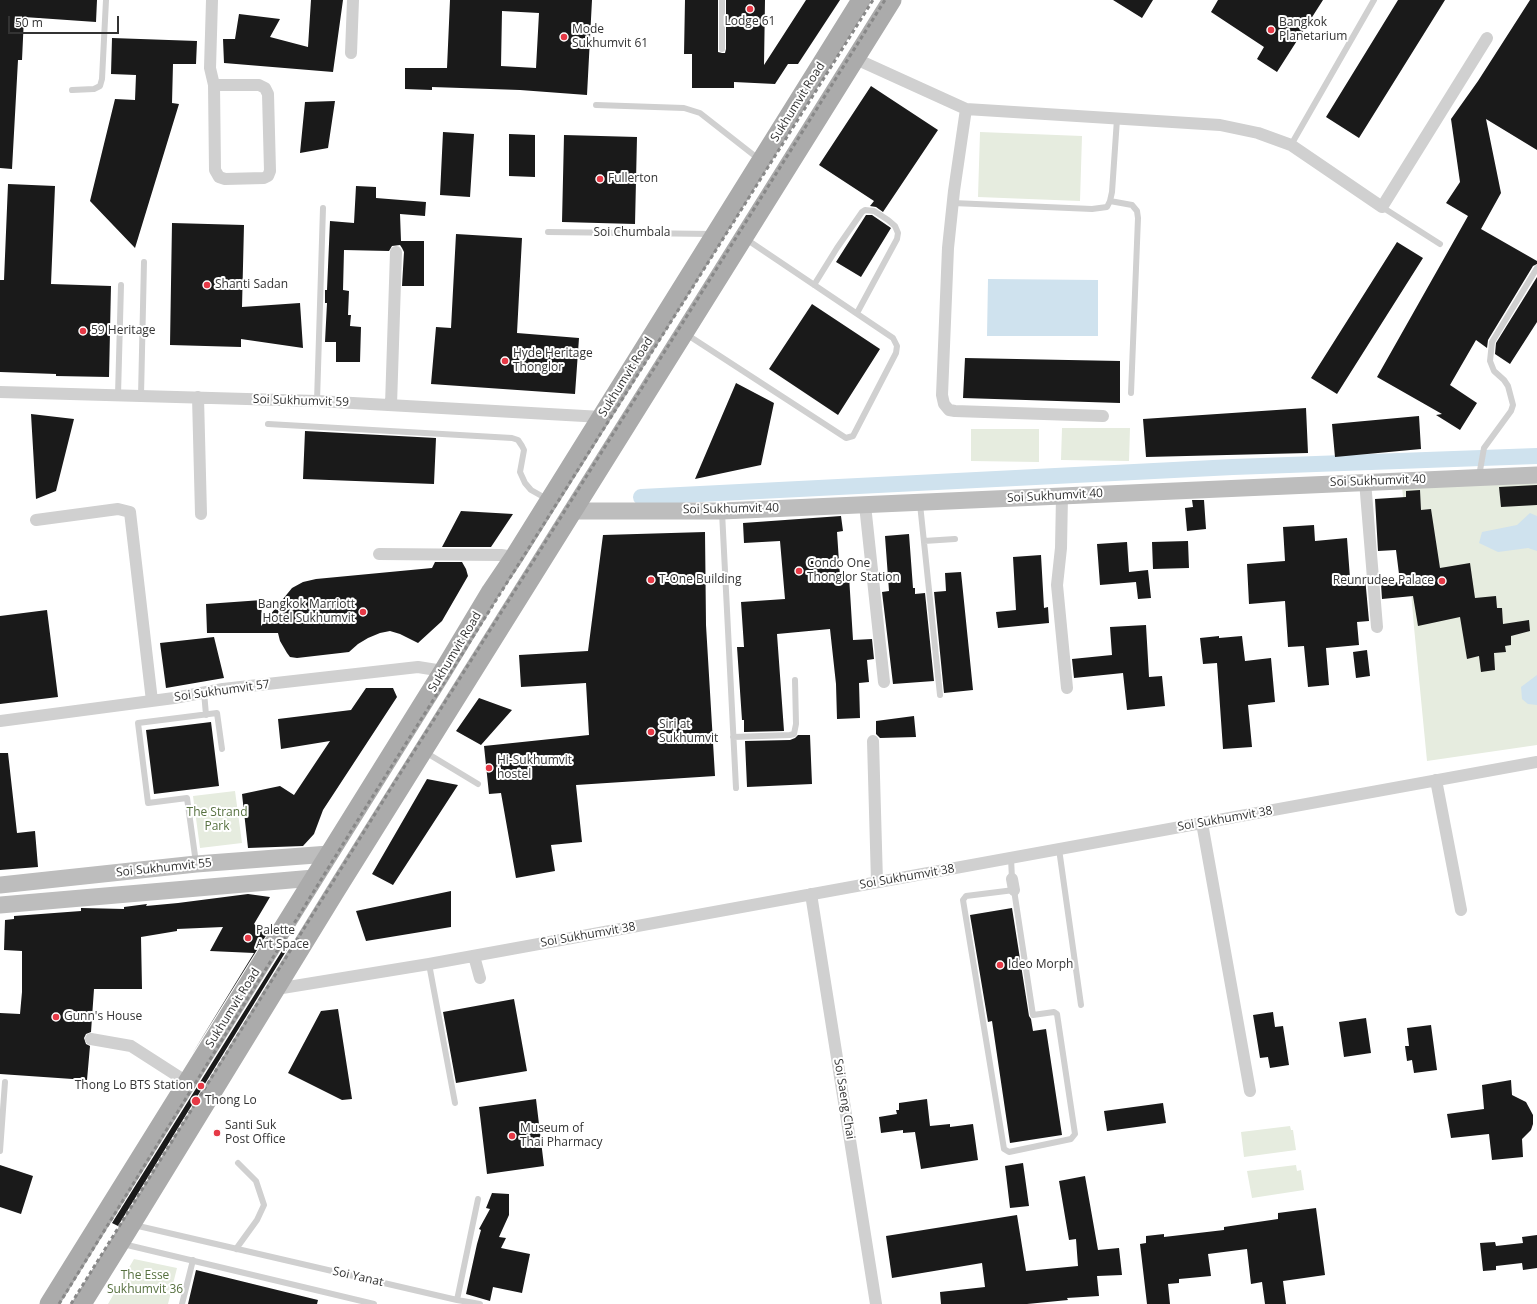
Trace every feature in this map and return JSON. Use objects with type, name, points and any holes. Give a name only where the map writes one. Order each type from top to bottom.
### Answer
[{"type":"main road","name":"Sukhumvit Road","points":[[49,1304],[444,671],[491,591],[602,417],[861,0]]},
{"type":"main road","name":"Sukhumvit Road","points":[[82,1304],[335,892],[891,1]]},
{"type":"main road","points":[[550,500],[572,511]]},
{"type":"main road","points":[[329,854],[352,865]]},
{"type":"main road","points":[[314,878],[335,892]]},
{"type":"street","points":[[212,0],[210,68],[214,85],[215,170],[219,177],[225,179],[264,178],[268,176],[270,171],[268,94],[264,88],[259,85],[214,85]]},
{"type":"street","points":[[351,53],[352,0]]},
{"type":"street","points":[[856,59],[966,109],[1220,125],[1258,133],[1291,144],[1382,207],[1487,38]]},
{"type":"street","points":[[966,109],[952,203],[948,248],[942,400],[946,408],[956,411],[1103,416]]},
{"type":"street","points":[[391,405],[396,252]]},
{"type":"street","name":"Soi Sukhumvit 59","points":[[0,392],[317,401],[602,417]]},
{"type":"street","points":[[198,397],[200,514]]},
{"type":"street","name":"Soi Sukhumvit 40","points":[[572,511],[722,510],[866,505],[1479,476],[1537,475]]},
{"type":"street","points":[[1365,482],[1377,626]]},
{"type":"street","points":[[1062,496],[1062,542],[1057,585],[1067,688]]},
{"type":"street","points":[[866,505],[884,682]]},
{"type":"street","points":[[36,520],[118,509],[130,512],[152,701]]},
{"type":"street","points":[[379,554],[501,555],[514,557]]},
{"type":"street","name":"Soi Sukhumvit 57","points":[[0,721],[152,701],[223,689],[418,667],[444,671]]},
{"type":"street","points":[[873,741],[877,882]]},
{"type":"street","name":"Soi Sukhumvit 38","points":[[276,989],[474,956],[1537,762]]},
{"type":"street","points":[[1436,780],[1461,910]]},
{"type":"street","points":[[1202,823],[1250,1091]]},
{"type":"street","name":"Soi Sukhumvit 55","points":[[0,885],[196,864],[329,854]]},
{"type":"street","name":"Soi Sukhumvit 55","points":[[0,905],[314,878]]},
{"type":"street","name":"Soi Saeng Chai","points":[[812,894],[876,1304]]},
{"type":"street","points":[[474,956],[480,978]]},
{"type":"street","points":[[91,1039],[131,1046],[187,1082]]},
{"type":"lane","points":[[72,90],[94,89],[100,86],[102,79],[106,0]]},
{"type":"lane","points":[[722,0],[722,49]]},
{"type":"lane","points":[[1291,144],[1374,0]]},
{"type":"lane","points":[[596,104],[684,108],[700,113],[761,161]]},
{"type":"lane","points":[[952,203],[1092,209],[1107,206],[1110,201],[1113,183],[1117,119]]},
{"type":"lane","points":[[1110,201],[1132,204],[1137,211],[1138,218],[1131,393]]},
{"type":"lane","points":[[1382,207],[1440,244]]},
{"type":"lane","points":[[317,401],[323,208]]},
{"type":"lane","points":[[814,284],[862,212],[865,210],[874,212],[888,220],[895,226],[898,233],[897,239],[856,313]]},
{"type":"lane","name":"Soi Chumbala","points":[[548,232],[715,234]]},
{"type":"lane","points":[[685,333],[846,438],[853,436],[896,350],[893,338],[744,237]]},
{"type":"lane","points":[[141,396],[144,262]]},
{"type":"lane","points":[[1479,476],[1484,448],[1511,411],[1513,405],[1508,386],[1491,367],[1490,361],[1492,342],[1537,268]]},
{"type":"lane","points":[[118,395],[121,285]]},
{"type":"lane","points":[[268,424],[512,438],[518,440],[524,450],[520,472],[525,483],[531,490],[550,500]]},
{"type":"lane","points":[[919,502],[940,695]]},
{"type":"lane","points":[[722,510],[736,788]]},
{"type":"lane","points":[[924,541],[955,539]]},
{"type":"lane","points":[[734,737],[790,736],[794,734],[796,724],[795,680]]},
{"type":"lane","points":[[204,692],[206,715]]},
{"type":"lane","points":[[196,864],[187,798],[148,803],[138,723],[217,713],[222,749]]},
{"type":"lane","points":[[424,751],[478,784]]},
{"type":"lane","points":[[1060,849],[1081,1005]]},
{"type":"lane","points":[[1011,858],[1013,884],[1033,1015],[1054,1012],[1057,1014],[1076,1134],[1071,1139],[1009,1152],[1004,1148],[963,900],[966,896],[1013,884]]},
{"type":"lane","points":[[429,964],[455,1103]]},
{"type":"lane","points":[[0,1151],[5,1082]]},
{"type":"lane","points":[[236,1249],[257,1220],[264,1205],[256,1181],[238,1163]]},
{"type":"lane","points":[[457,1300],[478,1198]]},
{"type":"lane","name":"Soi Yanat","points":[[131,1224],[457,1300],[480,1304]]},
{"type":"lane","points":[[120,1243],[374,1304]]},
{"type":"lane","points":[[182,1304],[193,1260]]},
{"type":"green space","points":[[980,132],[1082,136],[1080,201],[978,197]]},
{"type":"green space","points":[[1062,428],[1130,428],[1129,461],[1061,460]]},
{"type":"green space","points":[[971,429],[1039,429],[1039,462],[971,461]]},
{"type":"green space","points":[[1537,480],[1537,745],[1427,761],[1402,486]]},
{"type":"green space","name":"The Strand Park","points":[[235,791],[242,843],[200,848],[193,796]]},
{"type":"green space","points":[[1290,1126],[1291,1130],[1293,1130],[1296,1150],[1244,1157],[1241,1132]]},
{"type":"green space","points":[[1296,1165],[1297,1171],[1301,1170],[1304,1190],[1252,1198],[1247,1171]]},
{"type":"green space","name":"The Esse Sukhumvit 36","points":[[134,1259],[177,1268],[168,1304],[108,1304]]},
{"type":"water","points":[[988,279],[1098,280],[1098,336],[987,336]]},
{"type":"water","points":[[1530,513],[1537,516],[1537,551],[1528,548],[1498,552],[1479,543],[1482,532],[1517,525]]},
{"type":"water","points":[[1537,675],[1537,705],[1528,704],[1522,699],[1521,687]]},
{"type":"building","points":[[0,0],[97,0],[96,22],[24,17],[22,60],[18,60],[12,169],[0,168]]},
{"type":"building","points":[[311,0],[343,0],[333,72],[224,63],[223,39],[235,39],[239,14],[280,19],[270,37],[308,47]]},
{"type":"building","points":[[450,0],[592,0],[587,95],[520,90],[432,87],[432,90],[405,89],[405,68],[447,68]],"holes":[[[502,11],[539,13],[536,68],[501,66]]]},
{"type":"building","points":[[685,0],[718,0],[718,52],[725,53],[726,0],[765,0],[764,65],[806,0],[840,0],[798,64],[788,64],[775,84],[734,82],[734,88],[692,88],[692,54],[684,54]]},
{"type":"building","points":[[1113,0],[1153,0],[1142,18]]},
{"type":"building","name":"Bangkok Planetarium","points":[[1218,0],[1323,0],[1277,72],[1257,59],[1264,47],[1211,12]]},
{"type":"building","points":[[1398,0],[1445,0],[1359,138],[1326,117]]},
{"type":"building","points":[[1530,0],[1537,0],[1537,150],[1486,119],[1501,193],[1481,229],[1537,261],[1537,264],[1533,266],[1488,340],[1487,348],[1476,340],[1450,385],[1477,403],[1460,430],[1436,415],[1442,414],[1377,377],[1468,216],[1446,203],[1460,182],[1451,119],[1478,81]]},
{"type":"building","points":[[112,38],[197,41],[196,64],[173,64],[172,103],[179,104],[135,248],[90,201],[115,99],[135,100],[136,75],[111,74]]},
{"type":"building","points":[[871,86],[938,130],[883,212],[876,207],[870,206],[874,201],[819,165]]},
{"type":"building","points":[[335,101],[328,148],[300,153],[305,102]]},
{"type":"building","points":[[443,132],[474,134],[470,197],[440,195]]},
{"type":"building","points":[[509,134],[535,135],[535,177],[509,176]]},
{"type":"building","name":"Fullerton","points":[[564,135],[637,137],[635,224],[562,222]]},
{"type":"building","points":[[8,184],[55,186],[51,284],[111,286],[109,377],[56,376],[56,374],[0,372],[0,280],[4,280]]},
{"type":"building","points":[[356,186],[376,187],[376,198],[426,202],[425,216],[400,214],[401,241],[424,241],[424,286],[402,286],[404,252],[400,245],[392,246],[389,251],[344,250],[343,290],[349,291],[348,315],[351,315],[350,326],[361,327],[360,362],[336,362],[336,342],[325,342],[327,303],[325,303],[325,290],[327,290],[330,221],[354,223]]},
{"type":"building","points":[[866,215],[872,215],[891,228],[861,277],[836,262]]},
{"type":"building","name":"Shanti Sadan","points":[[172,223],[244,225],[242,307],[300,303],[303,348],[241,339],[241,347],[170,345]]},
{"type":"building","points":[[456,234],[522,238],[517,333],[579,338],[575,394],[431,384],[436,327],[451,328]]},
{"type":"building","points":[[1397,242],[1423,258],[1337,394],[1311,378]]},
{"type":"building","points":[[1537,277],[1537,322],[1510,364],[1495,354],[1496,343]]},
{"type":"building","points":[[812,304],[880,349],[838,415],[769,369]]},
{"type":"building","points":[[965,358],[1120,361],[1120,403],[963,398]]},
{"type":"building","points":[[736,383],[774,403],[761,465],[695,479]]},
{"type":"building","points":[[1306,408],[1308,453],[1146,457],[1143,419]]},
{"type":"building","points":[[31,414],[74,419],[56,491],[36,499]]},
{"type":"building","points":[[1419,416],[1421,449],[1335,457],[1332,424]]},
{"type":"building","points":[[305,431],[436,438],[434,484],[303,479]]},
{"type":"building","points":[[1537,485],[1537,505],[1501,507],[1499,487]]},
{"type":"building","name":"Reunrudee Palace","points":[[1420,490],[1421,510],[1431,509],[1440,568],[1470,563],[1475,598],[1496,596],[1497,608],[1502,608],[1503,624],[1529,620],[1530,631],[1511,636],[1511,645],[1505,646],[1506,652],[1494,653],[1495,670],[1481,672],[1479,656],[1467,659],[1460,617],[1418,626],[1413,596],[1382,599],[1381,584],[1400,582],[1396,550],[1378,551],[1375,499],[1406,497],[1406,491]]},
{"type":"building","points":[[1192,500],[1204,500],[1206,529],[1187,531],[1185,508],[1193,507]]},
{"type":"building","points":[[461,511],[513,514],[491,547],[442,547]]},
{"type":"building","points":[[841,516],[843,531],[837,532],[840,577],[849,576],[853,640],[872,639],[874,659],[867,660],[869,682],[859,683],[860,718],[837,719],[836,684],[830,629],[777,634],[784,731],[744,732],[737,647],[744,647],[741,602],[785,599],[780,541],[744,543],[743,523]]},
{"type":"building","points":[[1314,525],[1315,541],[1347,538],[1350,578],[1365,577],[1369,621],[1357,622],[1359,645],[1326,648],[1329,685],[1308,687],[1304,646],[1288,647],[1285,601],[1249,604],[1247,564],[1285,561],[1283,527]]},
{"type":"building","points":[[705,532],[706,625],[715,776],[576,785],[582,842],[551,845],[555,871],[516,878],[501,793],[489,794],[484,746],[589,735],[586,683],[521,687],[519,655],[588,651],[603,535]]},
{"type":"building","points":[[909,534],[913,588],[915,588],[915,594],[925,593],[934,681],[893,684],[882,592],[889,591],[885,536]]},
{"type":"building","points":[[1188,541],[1189,568],[1153,569],[1152,542]]},
{"type":"building","points":[[1127,542],[1129,572],[1148,570],[1151,598],[1138,599],[1136,582],[1100,585],[1097,544]]},
{"type":"building","points":[[1041,555],[1044,608],[1048,607],[1049,623],[998,628],[996,612],[1016,610],[1013,557]]},
{"type":"building","name":"Bangkok Marriott Hotel Sukhumvit","points":[[435,562],[462,562],[468,576],[442,621],[418,643],[390,631],[368,638],[349,652],[297,658],[290,657],[280,641],[278,633],[207,633],[206,604],[262,600],[261,626],[292,588],[303,582],[316,579],[432,568]]},
{"type":"building","points":[[961,572],[973,690],[944,693],[934,592],[946,591],[945,573]]},
{"type":"building","points":[[47,610],[58,697],[0,704],[0,616]]},
{"type":"building","points":[[1146,625],[1149,677],[1162,676],[1165,706],[1127,710],[1123,673],[1074,678],[1072,659],[1112,655],[1110,627]]},
{"type":"building","points":[[1219,636],[1219,638],[1242,636],[1245,661],[1271,658],[1275,702],[1248,705],[1252,747],[1223,749],[1217,663],[1203,664],[1200,638]]},
{"type":"building","points":[[214,637],[224,678],[166,688],[160,643]]},
{"type":"building","points":[[1367,650],[1370,676],[1356,678],[1353,652]]},
{"type":"building","points":[[366,688],[393,688],[397,697],[323,810],[314,834],[303,846],[248,848],[242,794],[280,786],[294,795],[330,741],[281,749],[278,719],[351,710]]},
{"type":"building","points":[[479,698],[512,710],[481,745],[456,731]]},
{"type":"building","points":[[914,716],[916,737],[880,738],[876,734],[876,721]]},
{"type":"building","points":[[211,722],[219,786],[154,794],[146,730]]},
{"type":"building","points":[[798,735],[810,735],[812,784],[747,787],[745,741],[790,740]]},
{"type":"building","points":[[0,753],[8,753],[17,833],[35,831],[38,867],[0,870]]},
{"type":"building","points":[[427,779],[458,785],[393,885],[372,874]]},
{"type":"building","points":[[451,891],[451,927],[366,941],[356,911]]},
{"type":"building","points":[[248,894],[270,897],[254,924],[267,934],[192,1054],[254,953],[210,951],[223,927],[177,929],[177,931],[141,937],[142,989],[94,989],[91,1032],[86,1034],[84,1038],[86,1044],[90,1046],[87,1080],[0,1074],[0,1013],[20,1014],[22,992],[22,951],[4,950],[5,920],[14,919],[14,916],[81,911],[81,908],[124,909],[124,907],[147,904],[146,906]]},
{"type":"building","points":[[1012,908],[1029,1016],[1033,1031],[1046,1029],[1062,1135],[1010,1143],[992,1021],[988,1022],[970,915]]},
{"type":"building","points":[[285,946],[288,948],[118,1226],[112,1223]]},
{"type":"building","points":[[514,999],[527,1071],[456,1083],[443,1012]]},
{"type":"building","points":[[338,1009],[352,1099],[342,1100],[288,1073],[321,1011]]},
{"type":"building","points":[[1273,1012],[1275,1027],[1283,1026],[1289,1065],[1270,1068],[1268,1057],[1260,1058],[1253,1015]]},
{"type":"building","points":[[1366,1018],[1371,1053],[1344,1057],[1339,1022]]},
{"type":"building","points":[[1431,1025],[1437,1070],[1414,1073],[1412,1060],[1407,1061],[1405,1046],[1409,1046],[1407,1028]]},
{"type":"building","points":[[1511,1080],[1512,1095],[1526,1102],[1533,1115],[1531,1130],[1522,1139],[1523,1157],[1492,1160],[1489,1134],[1451,1138],[1447,1114],[1484,1109],[1482,1085]]},
{"type":"building","name":"Museum of Thai Pharmacy","points":[[536,1099],[544,1166],[487,1174],[479,1107]]},
{"type":"building","points":[[927,1099],[930,1126],[950,1124],[950,1127],[973,1124],[978,1160],[921,1169],[915,1132],[903,1133],[903,1130],[881,1133],[879,1117],[897,1114],[896,1110],[899,1110],[899,1103]]},
{"type":"building","points":[[1163,1103],[1166,1123],[1107,1131],[1104,1111]]},
{"type":"building","points":[[1023,1163],[1029,1206],[1010,1208],[1005,1166]]},
{"type":"building","points":[[0,1165],[33,1176],[21,1214],[0,1207]]},
{"type":"building","points":[[1085,1176],[1098,1250],[1119,1248],[1122,1275],[1097,1276],[1099,1296],[1067,1298],[1068,1300],[1027,1304],[941,1304],[940,1292],[985,1287],[982,1263],[892,1278],[886,1236],[1017,1215],[1026,1271],[1078,1266],[1076,1239],[1069,1240],[1059,1181]]},
{"type":"building","points":[[492,1193],[509,1194],[509,1215],[499,1237],[506,1238],[501,1248],[530,1254],[522,1293],[493,1287],[490,1301],[466,1294],[481,1230],[479,1229],[490,1209],[486,1208]]},
{"type":"building","points":[[1316,1208],[1325,1275],[1283,1281],[1286,1304],[1265,1304],[1262,1282],[1251,1284],[1247,1249],[1208,1254],[1211,1276],[1179,1279],[1179,1283],[1168,1284],[1170,1304],[1147,1304],[1140,1244],[1146,1243],[1146,1236],[1164,1234],[1164,1237],[1224,1230],[1224,1227],[1278,1219],[1278,1213]]},
{"type":"building","points":[[1537,1235],[1537,1268],[1523,1270],[1522,1263],[1496,1266],[1496,1270],[1483,1271],[1480,1243],[1495,1242],[1496,1246],[1523,1243],[1522,1237]]},
{"type":"building","name":"The Esse Sukhumvit 36","points":[[196,1270],[318,1300],[317,1304],[188,1304]]},
{"type":"waterway","points":[[641,497],[1233,467],[1537,456]]},
{"type":"railway","points":[[59,1304],[361,815],[873,0]]},
{"type":"railway","points":[[71,1304],[393,785],[885,0]]},
{"type":"place","name":"Lodge 61","points":[[750,9]]},
{"type":"place","name":"Bangkok Planetarium","points":[[1271,30]]},
{"type":"place","name":"Mode Sukhumvit 61","points":[[564,37]]},
{"type":"place","name":"Fullerton","points":[[600,179]]},
{"type":"place","name":"Shanti Sadan","points":[[207,285]]},
{"type":"place","name":"59 Heritage","points":[[83,331]]},
{"type":"place","name":"Hyde Heritage Thonglor","points":[[505,361]]},
{"type":"place","name":"Condo One Thonglor Station","points":[[799,571]]},
{"type":"place","name":"T-One Building","points":[[651,580]]},
{"type":"place","name":"Reunrudee Palace","points":[[1442,581]]},
{"type":"place","name":"Bangkok Marriott Hotel Sukhumvit","points":[[363,612]]},
{"type":"place","name":"Siri at Sukhumvit","points":[[651,732]]},
{"type":"place","name":"Hi-Sukhumvit hostel","points":[[489,768]]},
{"type":"place","name":"Palette Art Space","points":[[248,938]]},
{"type":"place","name":"Ideo Morph","points":[[1000,965]]},
{"type":"place","name":"Gunn's House","points":[[56,1017]]},
{"type":"place","name":"Thong Lo BTS Station","points":[[201,1086]]},
{"type":"place","name":"Thong Lo","points":[[196,1101]]},
{"type":"place","name":"Santi Suk Post Office","points":[[217,1133]]},
{"type":"place","name":"Museum of Thai Pharmacy","points":[[512,1136]]}]
